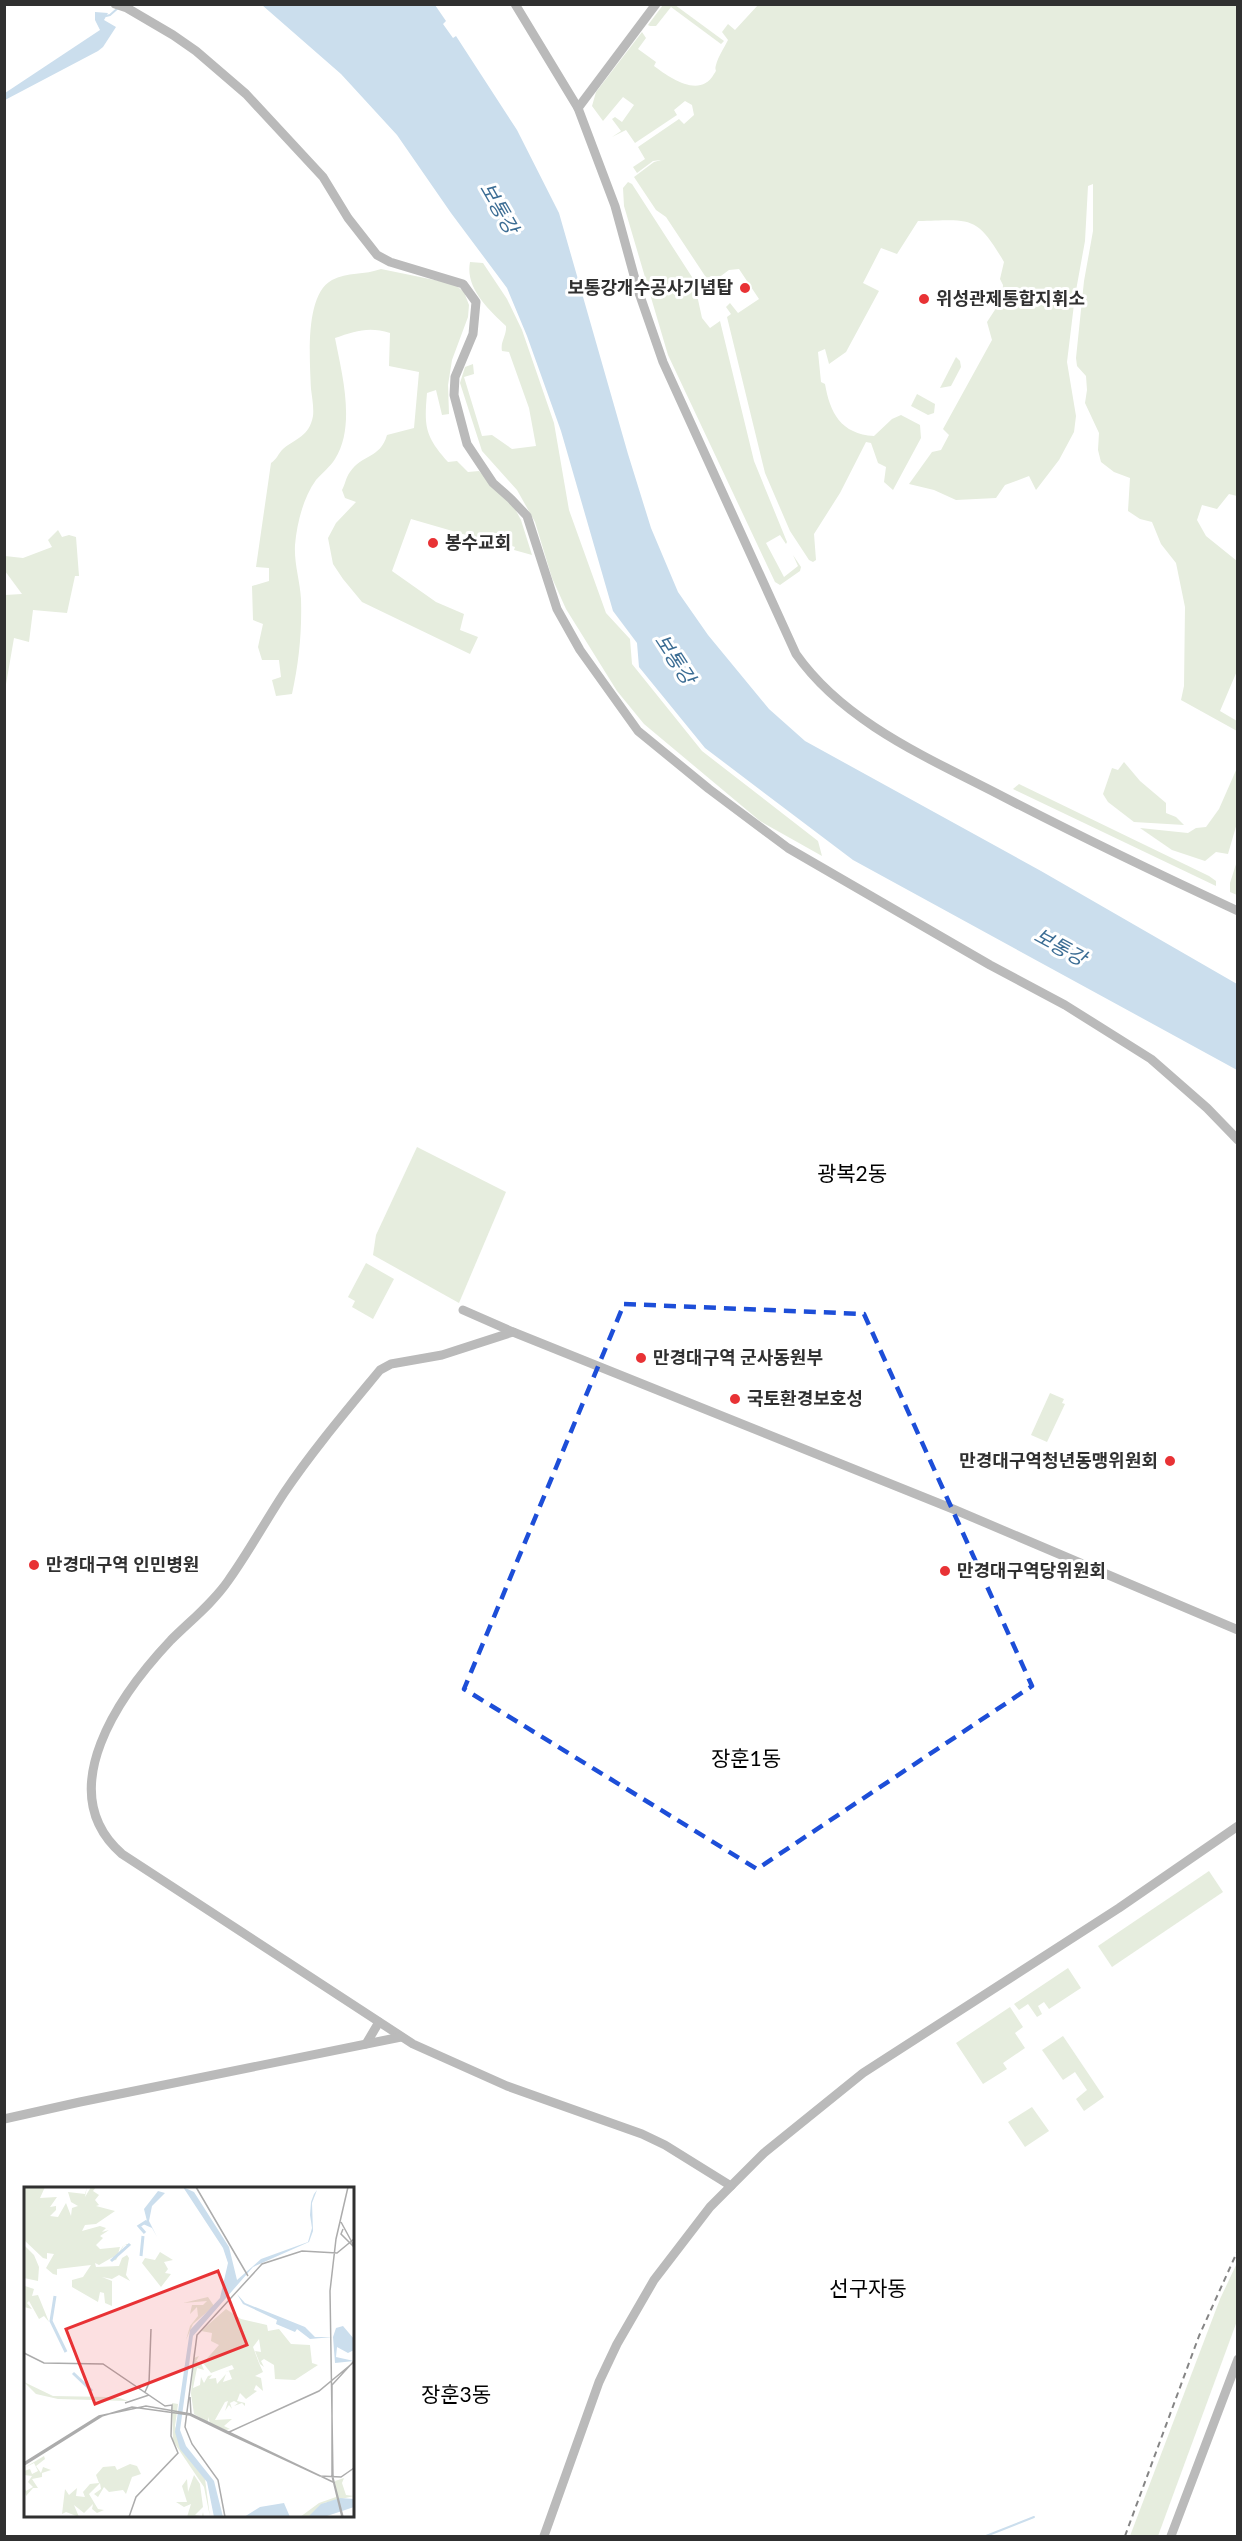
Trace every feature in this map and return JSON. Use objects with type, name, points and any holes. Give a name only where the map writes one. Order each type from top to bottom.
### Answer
[{"type":"street","points":[[515,4],[578,108],[615,206],[638,290],[663,362],[796,654],[809,672],[843,704],[904,745],[1107,849],[1238,911]]},
{"type":"street","points":[[578,108],[656,4]]},
{"type":"street","points":[[118,5],[196,51],[246,94],[323,177],[348,218],[377,255],[390,262],[462,284],[470,291],[476,302],[476,316],[472,334],[455,377],[454,395],[467,444],[493,483],[527,516],[557,609],[580,650],[638,730],[710,789],[788,848],[980,959],[1065,1005],[1151,1059],[1207,1108],[1238,1140]]},
{"type":"street","points":[[463,1310],[974,1517],[1238,1629]]},
{"type":"street","points":[[513,1332],[442,1355],[391,1364],[380,1370],[291,1484],[218,1595],[170,1641],[130,1690],[117,1711],[100,1748],[90,1780],[92,1806],[99,1825],[112,1845],[122,1854],[401,2037],[434,2055],[507,2086],[642,2134],[665,2145],[731,2186]]},
{"type":"street","points":[[544,2536],[599,2382],[634,2310],[682,2241],[731,2186],[764,2153],[863,2073],[1119,1908],[1238,1826]]},
{"type":"street","points":[[366,2044],[379,2022]]},
{"type":"street","points":[[4,2119],[401,2037]]},
{"type":"street","points":[[1171,2536],[1238,2359]]},
{"type":"highlighted area","points":[[624,1304],[864,1314],[1032,1686],[757,1869],[464,1689]]},
{"type":"green space","points":[[663,5],[675,5],[724,41],[721,44],[671,7],[656,26],[648,25]]},
{"type":"green space","points":[[758,5],[1237,5],[1237,496],[1229,494],[1217,509],[1202,505],[1197,520],[1206,536],[1237,561],[1237,671],[1220,711],[1237,721],[1237,731],[1181,700],[1184,686],[1185,607],[1176,563],[1161,544],[1152,522],[1140,519],[1128,511],[1130,478],[1114,472],[1101,462],[1098,450],[1099,433],[1085,403],[1086,376],[1077,366],[1076,358],[1084,281],[1093,231],[1093,184],[1088,186],[1085,241],[1067,362],[1076,416],[1074,432],[1059,460],[1036,490],[1029,476],[1005,485],[996,498],[956,500],[934,490],[909,484],[932,452],[941,450],[949,435],[943,429],[992,340],[987,322],[1002,299],[1003,285],[1000,279],[1004,262],[986,235],[970,223],[950,220],[918,221],[897,254],[881,248],[863,283],[879,291],[846,352],[829,364],[825,349],[818,352],[821,382],[825,384],[834,413],[845,426],[853,431],[874,436],[892,419],[901,415],[920,425],[921,438],[893,490],[884,482],[886,467],[878,463],[871,443],[866,442],[840,493],[814,534],[816,560],[813,562],[809,560],[790,531],[765,473],[727,317],[731,314],[726,307],[730,303],[738,313],[759,299],[739,269],[729,270],[714,281],[721,291],[717,294],[666,217],[656,210],[634,177],[654,162],[661,160],[653,161],[637,173],[633,167],[645,159],[638,147],[679,119],[684,124],[694,115],[692,105],[685,101],[674,110],[677,115],[635,143],[626,130],[612,137],[621,131],[612,119],[615,117],[622,122],[634,105],[623,97],[603,121],[592,106],[596,92],[642,32],[646,38],[638,49],[656,62],[654,66],[685,84],[701,85],[708,81],[716,71],[718,59],[728,40],[722,32],[728,24],[735,30]]},
{"type":"green space","points":[[628,182],[632,184],[701,291],[697,295],[702,318],[710,328],[720,321],[754,461],[787,542],[786,544],[780,535],[766,543],[784,577],[798,566],[793,555],[801,567],[800,571],[780,585],[775,582],[668,355],[624,206],[623,188]]},
{"type":"green space","points":[[470,262],[483,263],[507,299],[522,330],[554,423],[569,510],[606,613],[630,639],[632,664],[702,751],[818,841],[822,856],[760,821],[644,724],[617,691],[566,609],[552,578],[535,522],[517,490],[482,451],[460,383],[465,367],[473,364],[474,374],[464,377],[482,436],[492,435],[512,449],[536,446],[529,408],[509,352],[502,351],[506,326],[485,305],[474,289],[469,272]]},
{"type":"green space","points":[[381,269],[454,284],[464,292],[469,305],[468,317],[452,360],[448,385],[449,414],[442,415],[436,390],[427,393],[426,423],[430,438],[448,462],[457,461],[468,472],[479,471],[513,505],[521,520],[532,555],[514,550],[515,547],[500,542],[501,539],[497,537],[497,542],[487,541],[411,519],[392,571],[436,602],[464,614],[460,630],[478,637],[470,654],[362,602],[333,564],[328,538],[336,523],[356,502],[345,498],[342,490],[350,472],[380,448],[387,435],[414,428],[419,372],[389,366],[390,333],[362,330],[335,338],[346,400],[345,431],[335,459],[311,487],[299,520],[295,552],[301,599],[298,659],[292,694],[276,696],[272,680],[281,677],[279,660],[262,660],[258,647],[263,624],[253,620],[252,586],[269,581],[269,568],[256,567],[271,463],[283,449],[305,433],[311,423],[313,410],[311,330],[317,299],[323,288],[338,277]]},
{"type":"green space","points":[[956,357],[961,367],[951,386],[940,388]]},
{"type":"green space","points":[[917,394],[935,404],[934,413],[928,415],[911,406]]},
{"type":"green space","points":[[58,530],[62,537],[69,535],[76,537],[79,576],[75,576],[67,613],[33,610],[29,642],[14,638],[5,690],[5,595],[22,594],[5,571],[5,556],[23,558],[52,547],[48,540]]},
{"type":"green space","points":[[1124,762],[1140,781],[1166,803],[1166,813],[1176,817],[1184,825],[1134,822],[1108,802],[1103,794],[1112,768],[1118,770]]},
{"type":"green space","points":[[1237,768],[1237,823],[1228,854],[1216,852],[1205,861],[1172,850],[1140,828],[1188,833],[1196,828],[1206,827],[1219,809]]},
{"type":"green space","points":[[1019,784],[1209,876],[1216,881],[1216,886],[1013,789]]},
{"type":"green space","points":[[1237,861],[1237,895],[1230,892],[1230,883]]},
{"type":"green space","points":[[417,1147],[506,1192],[459,1303],[373,1255],[376,1235]]},
{"type":"green space","points":[[366,1263],[394,1279],[373,1319],[352,1307],[355,1301],[348,1297]]},
{"type":"green space","points":[[1050,1393],[1064,1399],[1062,1403],[1065,1404],[1047,1442],[1031,1435]]},
{"type":"green space","points":[[1209,1871],[1223,1892],[1112,1967],[1098,1946]]},
{"type":"green space","points":[[1068,1968],[1081,1988],[1049,2009],[1044,2002],[1038,2006],[1042,2014],[1037,2017],[1028,2004],[1019,2010],[1014,2004]]},
{"type":"green space","points":[[1010,2007],[1023,2027],[1015,2033],[1025,2048],[1003,2063],[1007,2069],[983,2084],[956,2043]]},
{"type":"green space","points":[[1063,2036],[1104,2097],[1084,2111],[1076,2099],[1087,2090],[1075,2072],[1063,2080],[1042,2050]]},
{"type":"green space","points":[[1032,2107],[1049,2131],[1025,2147],[1008,2122]]},
{"type":"green space","points":[[1237,2263],[1237,2321],[1158,2536],[1130,2536],[1220,2299]]},
{"type":"water","name":"보통강","points":[[262,5],[435,5],[446,21],[443,24],[453,38],[456,36],[517,130],[559,213],[651,528],[678,592],[708,635],[769,709],[805,741],[1041,871],[1237,984],[1237,1070],[853,860],[705,748],[639,667],[637,643],[613,611],[561,431],[507,288],[397,135],[341,74]]},
{"type":"water","points":[[95,12],[108,13],[104,20],[116,27],[103,47],[5,100],[5,93],[100,30],[95,20]]},
{"type":"waterway","points":[[106,16],[118,8]]},
{"type":"waterway","points":[[986,2536],[1034,2517]]},
{"type":"railway","points":[[1125,2536],[1199,2336],[1238,2250]]},
{"type":"place","name":"보통강개수공사기념탑","points":[[745,288]]},
{"type":"place","name":"위성관제통합지휘소","points":[[924,299]]},
{"type":"place","name":"봉수교회","points":[[433,543]]},
{"type":"place","name":"만경대구역 군사동원부","points":[[641,1358]]},
{"type":"place","name":"국토환경보호성","points":[[735,1399]]},
{"type":"place","name":"만경대구역청년동맹위원회","points":[[1170,1461]]},
{"type":"place","name":"만경대구역 인민병원","points":[[34,1565]]},
{"type":"place","name":"만경대구역당위원회","points":[[945,1571]]},
{"type":"district","name":"광복2동","points":[[852,1174]]},
{"type":"district","name":"장훈1동","points":[[746,1759]]},
{"type":"district","name":"선구자동","points":[[868,2289]]},
{"type":"district","name":"장훈3동","points":[[456,2395]]}]
